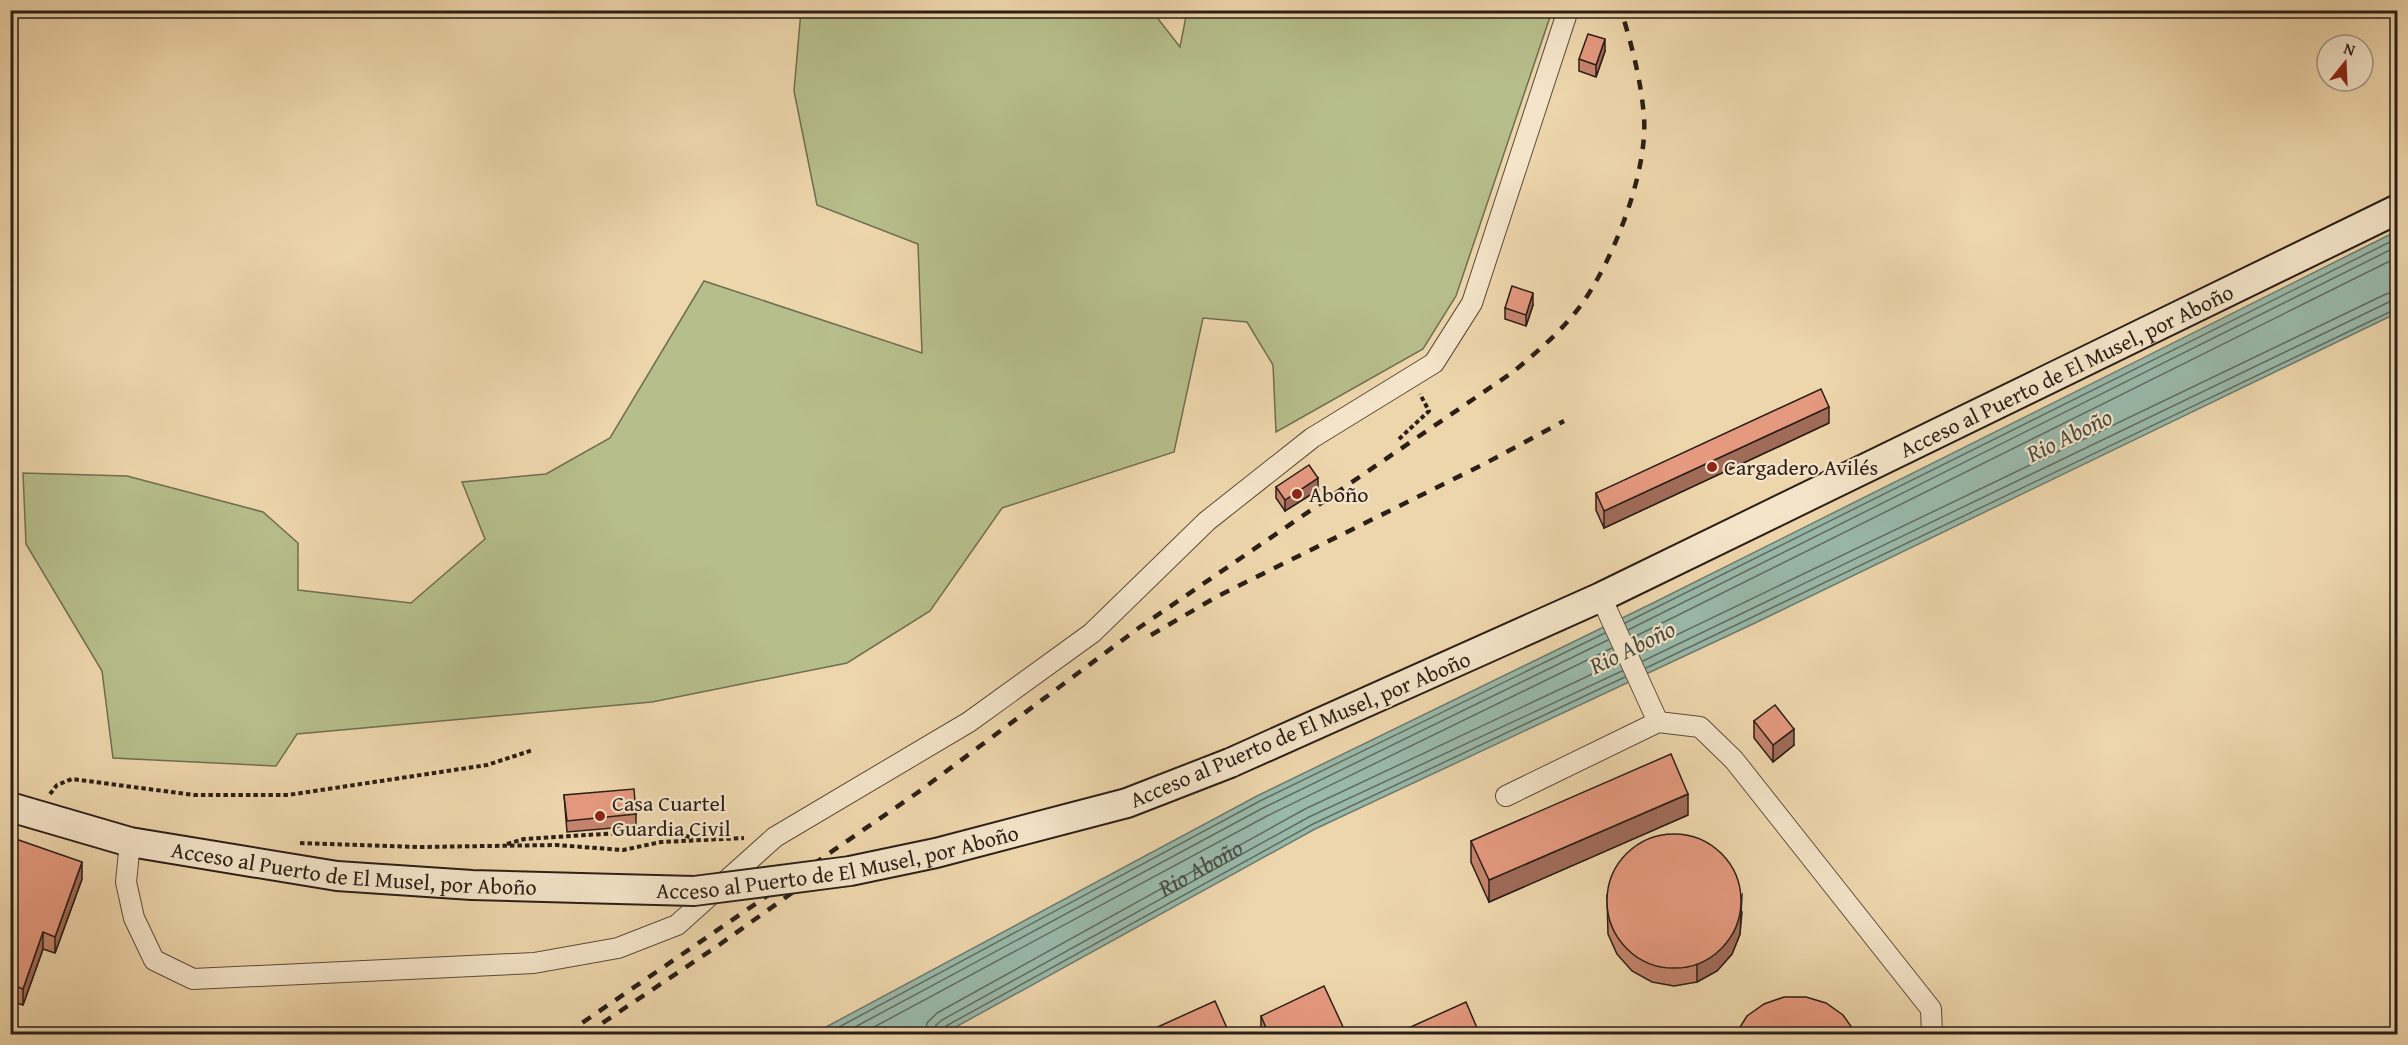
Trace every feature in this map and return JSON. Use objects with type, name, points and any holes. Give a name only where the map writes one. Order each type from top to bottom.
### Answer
[{"type":"street","points":[[130,842],[126,882],[134,918],[154,960],[193,979],[534,963],[618,948],[676,925],[775,837],[969,722],[1092,633],[1207,521],[1312,438],[1434,363],[1472,303],[1568,10]]},
{"type":"street","name":"Acceso al Puerto de El Musel, por Aboño","points":[[10,807],[130,842],[337,876],[472,885],[694,891],[850,871],[936,853],[1127,803],[1230,763],[1605,603],[2397,209]]},
{"type":"street","points":[[1605,603],[1658,722]]},
{"type":"street","points":[[1506,796],[1658,722],[1700,727],[1734,760],[1931,1009],[1932,1035]]},
{"type":"path","points":[[1399,439],[1430,411],[1411,377]]},
{"type":"path","points":[[59,799],[49,796],[57,785],[72,779],[194,795],[288,795],[487,765],[533,750]]},
{"type":"path","points":[[501,846],[524,839],[666,830],[696,839]]},
{"type":"path","points":[[289,842],[419,847],[556,845],[623,850],[696,839],[775,837]]},
{"type":"green space","points":[[801,11],[1152,11],[1180,47],[1187,11],[1552,11],[1456,296],[1423,349],[1276,432],[1273,365],[1247,322],[1203,318],[1174,452],[1002,508],[930,611],[847,663],[652,702],[297,734],[276,766],[113,758],[102,671],[26,544],[23,473],[127,476],[263,512],[298,543],[298,590],[411,603],[485,539],[462,482],[546,474],[610,438],[704,281],[922,353],[918,244],[817,205],[794,91]]},
{"type":"water","name":"Rio Aboño","points":[[2397,231],[2397,313],[1755,623],[1315,829],[943,1034],[813,1034],[1257,796],[1653,603]]},
{"type":"building","points":[[1588,34],[1605,39],[1596,65],[1579,59]]},
{"type":"building","points":[[1512,286],[1533,293],[1526,315],[1505,308]]},
{"type":"building","points":[[1821,389],[1829,407],[1604,511],[1596,493]]},
{"type":"building","points":[[1309,465],[1318,478],[1285,500],[1276,487]]},
{"type":"building","points":[[1775,705],[1794,729],[1773,745],[1754,721]]},
{"type":"building","points":[[1671,754],[1688,794],[1489,880],[1471,841]]},
{"type":"building","points":[[634,789],[636,814],[567,821],[564,795]]},
{"type":"building","points":[[1674,834],[1700,839],[1721,854],[1736,875],[1741,901],[1736,927],[1721,948],[1700,963],[1674,968],[1648,963],[1627,948],[1612,927],[1607,901],[1612,875],[1627,854],[1648,839]]},
{"type":"building","points":[[10,837],[82,862],[55,937],[43,932],[23,989],[10,984]]},
{"type":"building","points":[[1324,986],[1345,1031],[1336,1035],[1269,1035],[1261,1016]]},
{"type":"building","points":[[1784,997],[1806,997],[1826,1003],[1843,1015],[1857,1035],[1735,1035],[1747,1016],[1764,1004]]},
{"type":"building","points":[[1215,1001],[1230,1035],[1140,1035]]},
{"type":"building","points":[[1466,1002],[1480,1035],[1393,1035]]},
{"type":"railway","points":[[566,1034],[917,793],[1140,627],[1513,372],[1549,341],[1581,305],[1605,265],[1626,215],[1640,163],[1644,139],[1643,103],[1636,63],[1621,10]]},
{"type":"railway","points":[[1151,635],[1218,596],[1484,464],[1564,421]]},
{"type":"railway","points":[[586,1034],[719,945],[838,860]]},
{"type":"place","name":"Cargadero Avilés","points":[[1712,467]]},
{"type":"place","name":"Aboño","points":[[1297,494]]},
{"type":"place","name":"Casa Cuartel Guardia Civil","points":[[600,816]]}]
